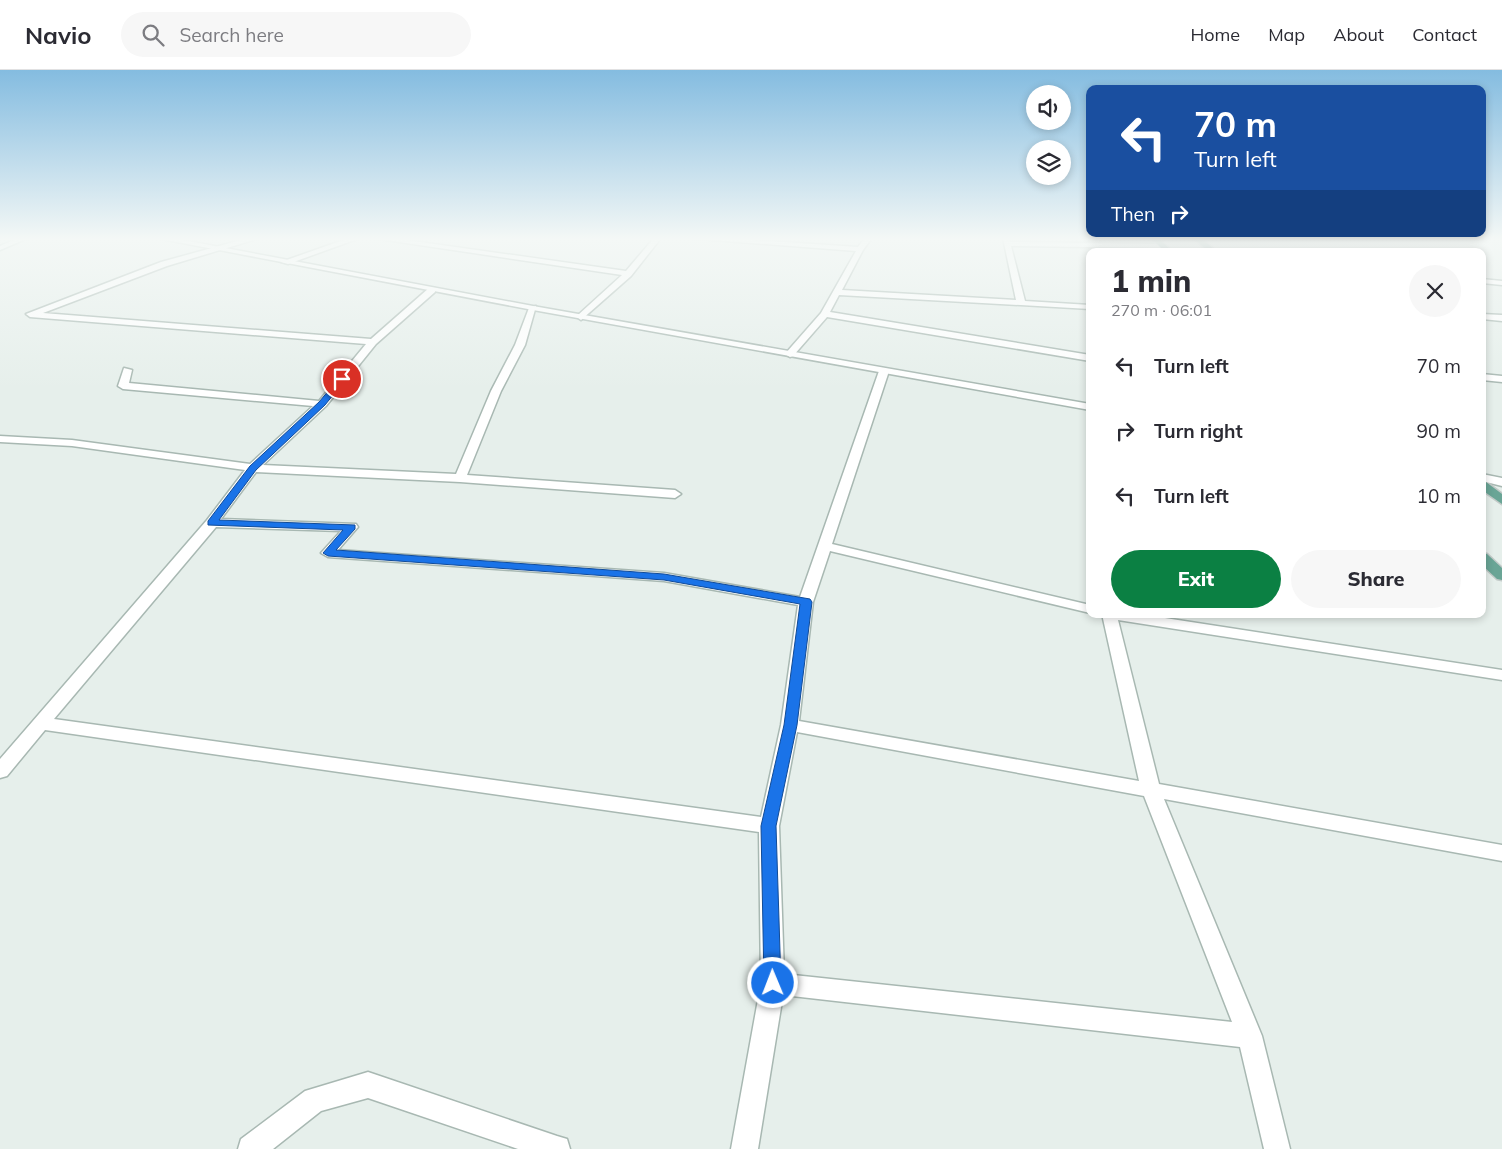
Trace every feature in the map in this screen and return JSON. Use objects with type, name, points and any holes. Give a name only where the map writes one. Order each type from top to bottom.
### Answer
[{"type":"main road","points":[[1486,486],[1502,500]]},
{"type":"main road","points":[[1486,561],[1502,576]]},
{"type":"street","points":[[99,288],[30,314],[373,342]]},
{"type":"street","points":[[423,288],[1086,406]]},
{"type":"street","points":[[581,317],[612,288]]},
{"type":"street","points":[[790,354],[825,314],[839,288]]},
{"type":"street","points":[[1018,288],[1021,302]]},
{"type":"street","points":[[0,771],[212,523],[253,468],[322,404],[373,342],[432,290]]},
{"type":"street","points":[[837,292],[1086,307]]},
{"type":"street","points":[[460,478],[496,391],[520,345],[533,308]]},
{"type":"street","points":[[825,314],[1086,357]]},
{"type":"street","points":[[1486,316],[1502,318]]},
{"type":"street","points":[[127,370],[123,386],[322,404]]},
{"type":"street","points":[[744,1149],[773,983],[769,826],[790,725],[806,602],[884,371]]},
{"type":"street","points":[[1486,377],[1502,379]]},
{"type":"street","points":[[0,439],[72,443],[253,468],[460,478],[675,494]]},
{"type":"street","points":[[1486,476],[1502,476]]},
{"type":"street","points":[[1486,477],[1502,482]]},
{"type":"street","points":[[212,523],[351,527],[328,553],[664,577],[806,602]]},
{"type":"street","points":[[825,546],[1086,608]]},
{"type":"street","points":[[1111,618],[1151,790],[1250,1036],[1277,1149]]},
{"type":"street","points":[[1136,618],[1502,674]]},
{"type":"street","points":[[41,723],[769,826]]},
{"type":"street","points":[[790,725],[1502,853]]},
{"type":"street","points":[[773,983],[1250,1036]]},
{"type":"street","points":[[251,1149],[314,1100],[368,1085],[557,1149]]},
{"type":"route","points":[[342,379],[322,404],[253,468],[212,523],[351,527],[328,553],[664,577],[806,602],[790,725],[769,826],[773,983]]}]
